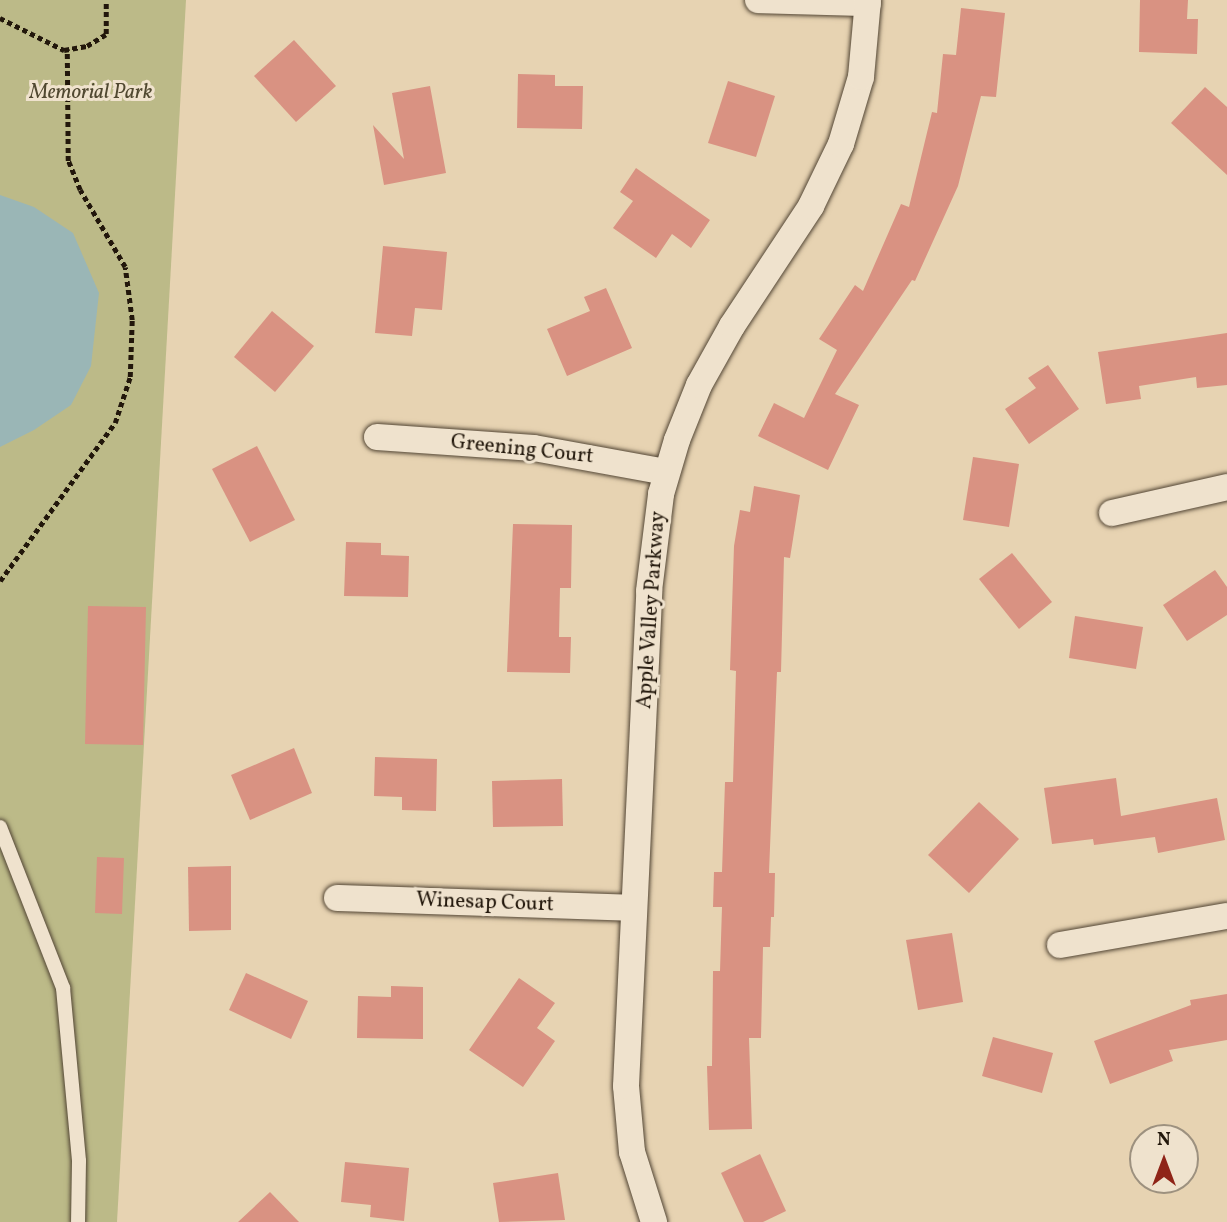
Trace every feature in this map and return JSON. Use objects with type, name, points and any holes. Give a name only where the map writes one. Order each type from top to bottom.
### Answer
[{"type":"street","points":[[758,0],[868,1]]},
{"type":"street","name":"Apple Valley Parkway","points":[[654,1222],[632,1152],[626,1109],[632,908],[649,592],[666,472],[699,385],[732,326],[811,206],[828,174],[861,77],[868,1]]},
{"type":"street","name":"Greening Court","points":[[377,437],[534,448],[666,472]]},
{"type":"street","points":[[1112,513],[1227,487]]},
{"type":"street","name":"Winesap Court","points":[[337,898],[632,908]]},
{"type":"street","points":[[1060,945],[1227,916]]},
{"type":"lane","points":[[0,827],[63,988],[79,1161],[78,1222]]},
{"type":"path","points":[[0,18],[67,49],[87,46],[106,34],[106,0]]},
{"type":"path","points":[[0,581],[115,423],[130,377],[132,320],[125,267],[80,190],[68,161],[67,49]]},
{"type":"green space","name":"Memorial Park","points":[[0,0],[186,0],[117,1222],[0,1222]]},
{"type":"water","points":[[0,195],[34,207],[73,233],[99,293],[91,366],[71,405],[34,430],[0,447]]},
{"type":"building","points":[[1140,0],[1188,0],[1187,19],[1198,19],[1197,54],[1139,52]]},
{"type":"building","points":[[961,8],[1005,13],[996,97],[981,96],[958,186],[915,281],[912,280],[835,394],[859,405],[828,470],[758,436],[774,403],[804,418],[837,350],[819,339],[855,285],[863,291],[901,204],[909,207],[932,112],[937,113],[943,54],[956,55]]},
{"type":"building","points":[[294,40],[336,86],[296,122],[254,76]]},
{"type":"building","points":[[518,74],[555,75],[555,86],[583,86],[582,129],[517,128]]},
{"type":"building","points":[[728,81],[775,96],[756,157],[708,143]]},
{"type":"building","points":[[430,86],[446,173],[384,185],[373,125],[404,159],[392,93]]},
{"type":"building","points":[[1205,87],[1227,107],[1227,175],[1171,123]]},
{"type":"building","points":[[636,168],[710,220],[691,248],[672,234],[656,258],[613,228],[633,201],[620,192]]},
{"type":"building","points":[[383,246],[447,252],[442,310],[415,308],[412,336],[375,333]]},
{"type":"building","points":[[606,288],[632,348],[567,376],[547,329],[590,311],[584,297]]},
{"type":"building","points":[[272,311],[314,346],[275,392],[234,357]]},
{"type":"building","points":[[1227,333],[1227,385],[1197,388],[1196,377],[1139,386],[1141,399],[1106,404],[1098,352]]},
{"type":"building","points":[[1048,365],[1079,409],[1029,444],[1005,409],[1036,388],[1028,378]]},
{"type":"building","points":[[257,446],[295,520],[250,542],[212,469]]},
{"type":"building","points":[[973,457],[1019,464],[1009,527],[963,520]]},
{"type":"building","points":[[754,486],[800,495],[790,558],[784,557],[781,672],[777,672],[769,873],[775,873],[774,917],[771,917],[770,947],[763,947],[761,1038],[749,1038],[752,1129],[709,1130],[707,1066],[712,1066],[713,971],[720,971],[722,907],[713,907],[714,872],[722,872],[725,782],[733,782],[736,671],[730,670],[734,546],[740,510],[750,512]]},
{"type":"building","points":[[513,524],[572,525],[571,588],[560,588],[559,637],[571,637],[570,673],[507,672]]},
{"type":"building","points":[[346,542],[381,543],[381,555],[409,556],[408,597],[344,596]]},
{"type":"building","points":[[1012,553],[1052,602],[1019,629],[979,579]]},
{"type":"building","points":[[1215,570],[1227,587],[1227,615],[1187,641],[1163,605]]},
{"type":"building","points":[[88,606],[146,607],[143,745],[85,744]]},
{"type":"building","points":[[1075,616],[1143,627],[1136,669],[1069,658]]},
{"type":"building","points":[[294,748],[312,793],[250,820],[231,775]]},
{"type":"building","points":[[375,757],[437,759],[436,811],[402,810],[402,797],[374,796]]},
{"type":"building","points":[[1116,778],[1121,816],[1217,798],[1225,840],[1158,853],[1155,837],[1094,845],[1093,839],[1052,844],[1044,788]]},
{"type":"building","points":[[562,779],[563,826],[493,827],[492,781]]},
{"type":"building","points":[[979,802],[1019,839],[969,893],[928,855]]},
{"type":"building","points":[[97,857],[124,858],[122,914],[95,913]]},
{"type":"building","points":[[231,866],[231,930],[189,931],[188,867]]},
{"type":"building","points":[[952,933],[963,1002],[918,1010],[906,940]]},
{"type":"building","points":[[246,973],[308,1001],[291,1039],[229,1010]]},
{"type":"building","points":[[519,978],[555,1003],[537,1028],[555,1041],[523,1087],[469,1050]]},
{"type":"building","points":[[391,986],[423,987],[423,1039],[357,1038],[358,996],[391,997]]},
{"type":"building","points":[[1227,994],[1227,1040],[1169,1050],[1173,1061],[1110,1084],[1094,1041],[1191,1005],[1190,1000]]},
{"type":"building","points":[[993,1037],[1053,1053],[1042,1093],[982,1076]]},
{"type":"building","points":[[760,1154],[786,1211],[763,1222],[744,1222],[721,1173]]},
{"type":"building","points":[[345,1162],[409,1168],[404,1221],[370,1217],[371,1205],[341,1202]]},
{"type":"building","points":[[558,1173],[565,1220],[499,1222],[493,1183]]},
{"type":"building","points":[[270,1192],[299,1222],[238,1222]]}]
